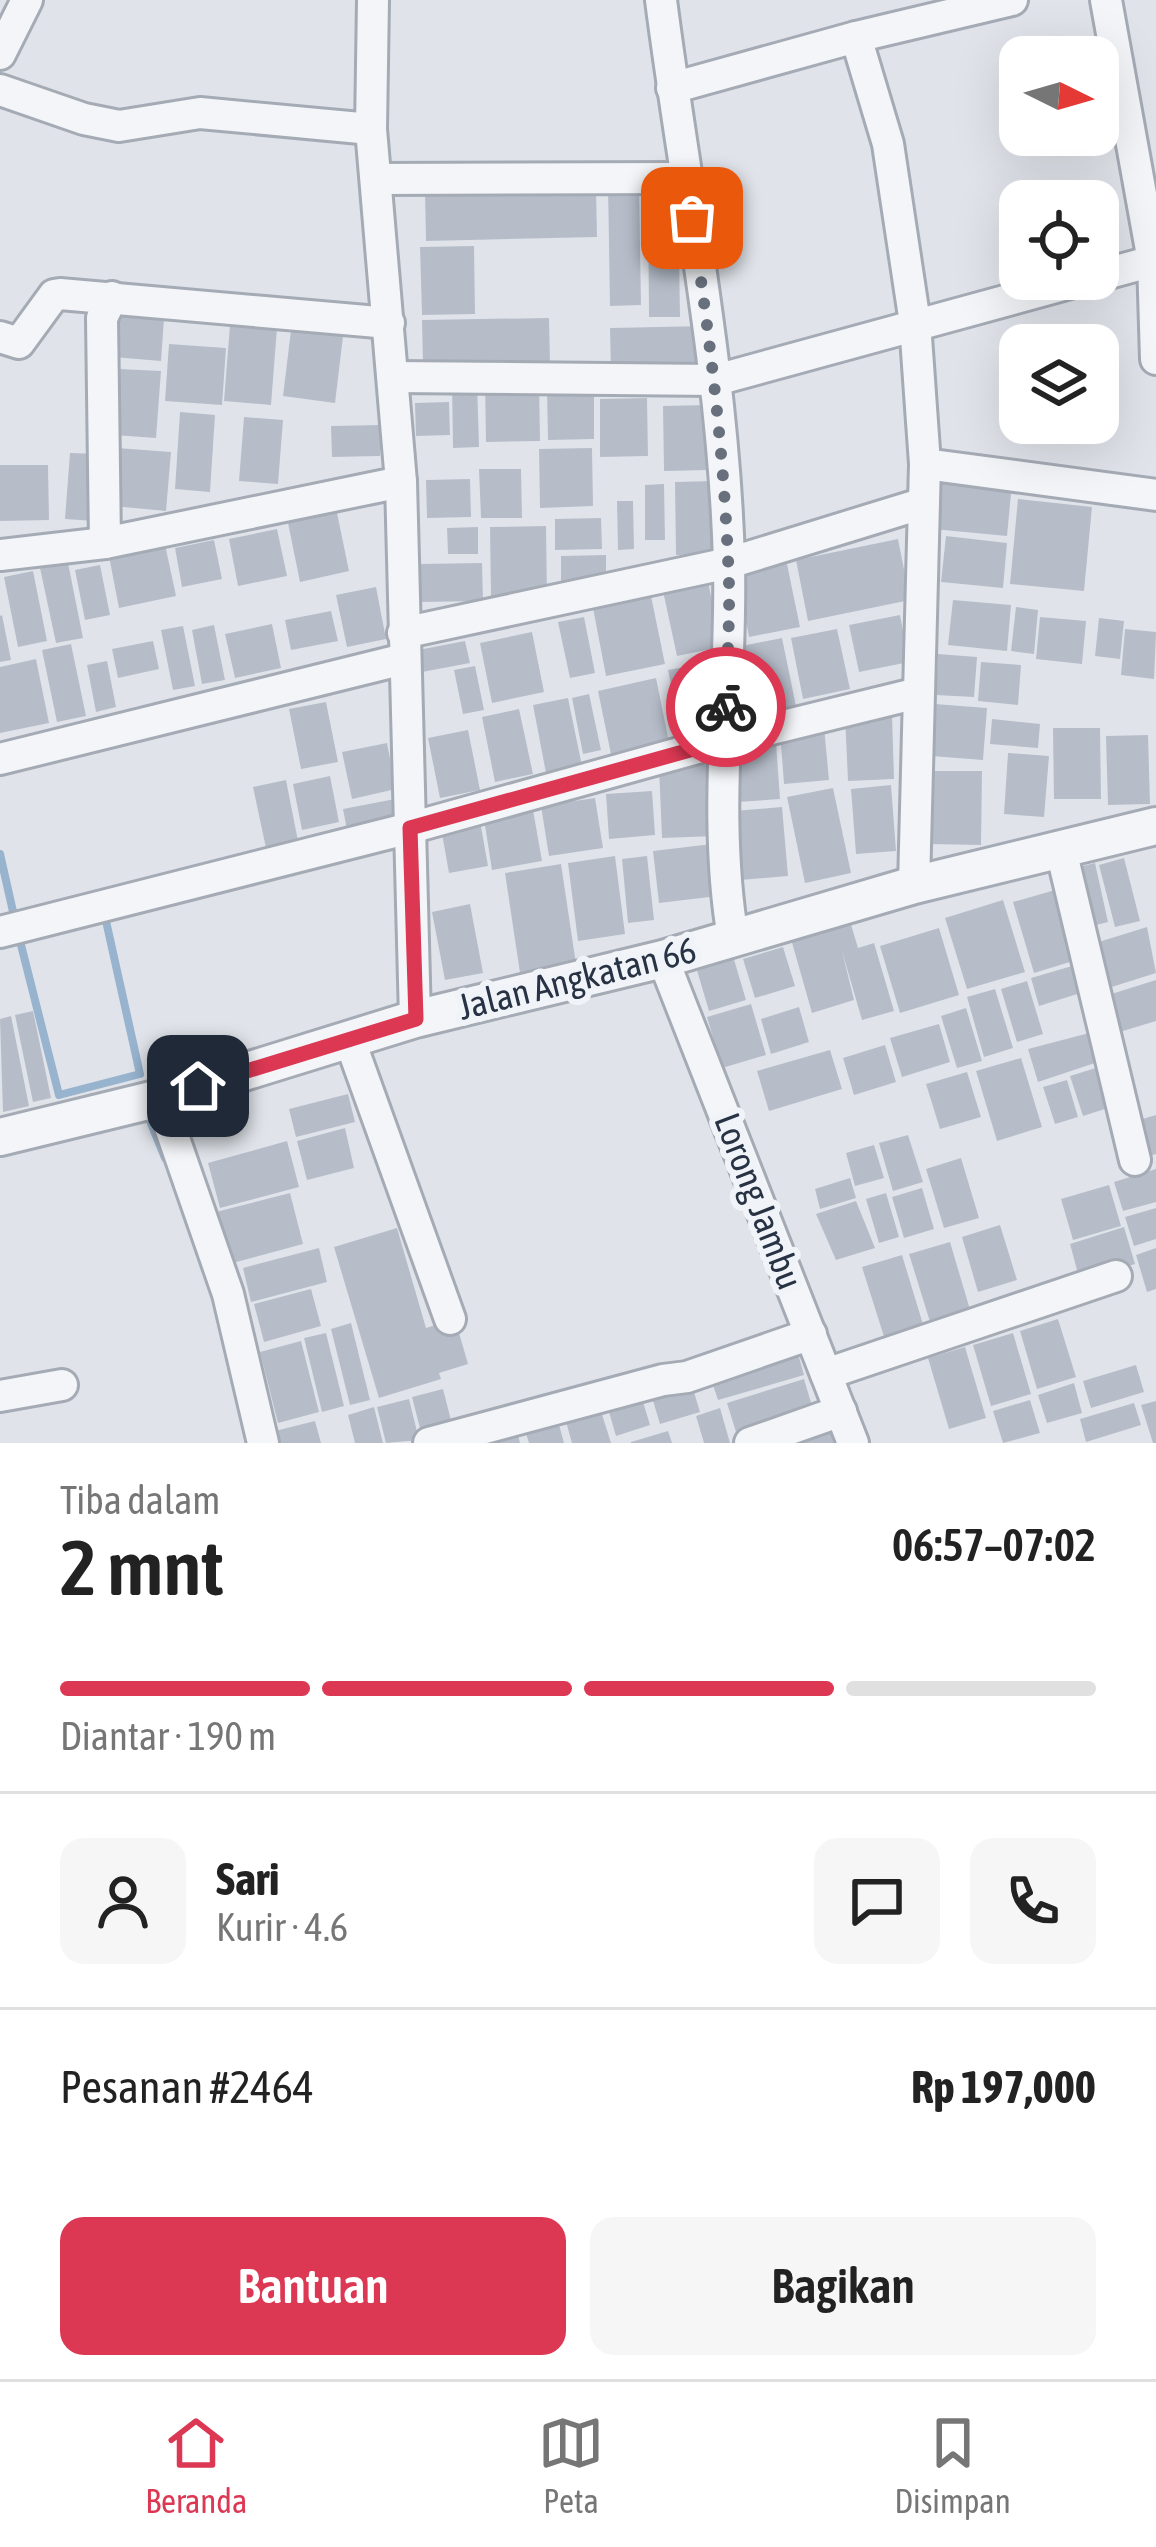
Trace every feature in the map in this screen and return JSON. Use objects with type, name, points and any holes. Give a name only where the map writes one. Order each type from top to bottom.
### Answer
[{"type":"street","points":[[0,54],[27,0]]},
{"type":"street","points":[[373,0],[371,129],[401,482],[416,1019]]},
{"type":"street","points":[[662,0],[716,380],[729,563],[722,834],[733,938]]},
{"type":"street","points":[[672,88],[1012,0]]},
{"type":"street","points":[[1106,0],[1153,261],[1156,358]]},
{"type":"street","points":[[856,37],[888,144],[915,323],[925,464],[914,885]]},
{"type":"street","points":[[0,90],[119,126],[200,113],[371,129]]},
{"type":"street","points":[[376,179],[686,178]]},
{"type":"street","points":[[1119,270],[1153,261]]},
{"type":"street","points":[[0,338],[19,343],[53,295],[389,323]]},
{"type":"street","points":[[105,543],[102,317],[112,297]]},
{"type":"street","points":[[392,377],[716,380],[1004,300]]},
{"type":"street","points":[[925,464],[1156,495]]},
{"type":"street","points":[[0,556],[105,543],[401,482]]},
{"type":"street","points":[[2,759],[404,646],[729,563],[924,503]]},
{"type":"street","points":[[0,932],[918,693]]},
{"type":"street","name":"Jalan Angkatan 66","points":[[0,1137],[149,1100],[416,1019],[664,959],[914,885],[1156,826]]},
{"type":"street","points":[[1061,850],[1135,1160]]},
{"type":"street","name":"Lorong Jambu","points":[[664,959],[853,1443]]},
{"type":"street","points":[[350,1041],[450,1318]]},
{"type":"street","points":[[149,1100],[229,1294],[263,1443]]},
{"type":"street","points":[[826,1374],[1117,1276]]},
{"type":"street","points":[[429,1443],[687,1377],[811,1334]]},
{"type":"street","points":[[0,1396],[62,1385]]},
{"type":"street","points":[[750,1443],[841,1411]]},
{"type":"building","points":[[608,185],[639,185],[641,305],[610,306]]},
{"type":"building","points":[[596,188],[597,237],[426,241],[425,191]]},
{"type":"building","points":[[678,193],[680,317],[649,317],[648,194]]},
{"type":"building","points":[[474,246],[475,314],[422,315],[420,247]]},
{"type":"building","points":[[117,301],[165,305],[161,361],[113,357]]},
{"type":"building","points":[[549,318],[550,363],[423,366],[422,320]]},
{"type":"building","points":[[292,322],[344,328],[335,403],[283,396]]},
{"type":"building","points":[[230,325],[277,328],[271,405],[224,401]]},
{"type":"building","points":[[707,326],[708,371],[611,372],[610,328]]},
{"type":"building","points":[[169,344],[226,348],[222,405],[165,401]]},
{"type":"building","points":[[119,369],[161,371],[156,438],[114,435]]},
{"type":"building","points":[[539,380],[540,441],[486,442],[485,381]]},
{"type":"building","points":[[452,382],[477,382],[479,447],[453,448]]},
{"type":"building","points":[[594,389],[594,439],[548,440],[547,390]]},
{"type":"building","points":[[647,398],[648,456],[600,457],[600,399]]},
{"type":"building","points":[[449,402],[450,435],[416,436],[415,403]]},
{"type":"building","points":[[708,405],[709,470],[664,471],[663,406]]},
{"type":"building","points":[[180,412],[215,415],[210,492],[175,489]]},
{"type":"building","points":[[244,417],[283,420],[278,484],[239,481]]},
{"type":"building","points":[[380,425],[380,456],[332,457],[331,426]]},
{"type":"building","points":[[117,448],[171,452],[166,511],[113,506]]},
{"type":"building","points":[[592,448],[593,506],[540,508],[539,449]]},
{"type":"building","points":[[70,453],[100,454],[95,521],[65,519]]},
{"type":"building","points":[[0,465],[48,465],[49,520],[0,521]]},
{"type":"building","points":[[479,469],[521,469],[522,518],[481,518]]},
{"type":"building","points":[[938,475],[1012,483],[1007,536],[933,529]]},
{"type":"building","points":[[470,479],[471,517],[427,518],[426,480]]},
{"type":"building","points":[[715,481],[716,554],[676,555],[675,482]]},
{"type":"building","points":[[664,484],[665,540],[645,540],[645,485]]},
{"type":"building","points":[[1018,499],[1092,507],[1084,591],[1010,584]]},
{"type":"building","points":[[617,501],[633,501],[634,549],[618,550]]},
{"type":"building","points":[[336,508],[349,571],[300,582],[287,518]]},
{"type":"building","points":[[601,518],[602,549],[555,550],[555,519]]},
{"type":"building","points":[[546,526],[547,597],[491,598],[490,527]]},
{"type":"building","points":[[478,527],[478,554],[448,554],[447,528]]},
{"type":"building","points":[[277,529],[287,576],[238,586],[229,539]]},
{"type":"building","points":[[163,535],[176,596],[119,608],[107,546]]},
{"type":"building","points":[[946,536],[1007,543],[1003,588],[941,582]]},
{"type":"building","points":[[898,539],[910,600],[808,621],[796,560]]},
{"type":"building","points":[[214,540],[222,579],[182,587],[175,548]]},
{"type":"building","points":[[606,555],[606,584],[561,585],[561,556]]},
{"type":"building","points":[[68,563],[83,638],[56,643],[40,568]]},
{"type":"building","points":[[482,563],[483,601],[419,602],[419,564]]},
{"type":"building","points":[[787,564],[800,627],[749,637],[737,574]]},
{"type":"building","points":[[100,565],[110,615],[85,620],[75,570]]},
{"type":"building","points":[[33,571],[47,641],[18,647],[4,577]]},
{"type":"building","points":[[708,581],[721,647],[677,656],[663,591]]},
{"type":"building","points":[[376,587],[386,639],[347,647],[336,595]]},
{"type":"building","points":[[651,596],[665,664],[606,676],[593,608]]},
{"type":"building","points":[[953,600],[1011,605],[1007,651],[948,645]]},
{"type":"building","points":[[1016,607],[1038,610],[1034,654],[1011,651]]},
{"type":"building","points":[[331,611],[338,641],[291,650],[285,620]]},
{"type":"building","points":[[900,615],[909,662],[859,672],[849,625]]},
{"type":"building","points":[[0,616],[11,660],[0,662]]},
{"type":"building","points":[[584,617],[595,673],[570,678],[558,622]]},
{"type":"building","points":[[1040,617],[1086,621],[1082,664],[1036,659]]},
{"type":"building","points":[[1099,618],[1124,621],[1120,659],[1095,656]]},
{"type":"building","points":[[272,624],[281,668],[235,678],[225,634]]},
{"type":"building","points":[[214,625],[225,680],[202,684],[192,630]]},
{"type":"building","points":[[183,626],[195,686],[173,690],[161,630]]},
{"type":"building","points":[[837,629],[850,689],[803,699],[791,638]]},
{"type":"building","points":[[1125,629],[1156,632],[1154,679],[1121,675]]},
{"type":"building","points":[[532,632],[544,692],[492,703],[480,643]]},
{"type":"building","points":[[782,638],[797,711],[752,720],[737,647]]},
{"type":"building","points":[[153,641],[159,669],[118,678],[112,649]]},
{"type":"building","points":[[465,641],[470,663],[422,672],[418,650]]},
{"type":"building","points":[[71,644],[86,716],[57,722],[42,650]]},
{"type":"building","points":[[938,654],[977,657],[974,697],[936,695]]},
{"type":"building","points":[[36,659],[49,723],[0,733],[0,667]]},
{"type":"building","points":[[107,661],[116,707],[96,712],[87,665]]},
{"type":"building","points":[[981,662],[1021,665],[1018,705],[978,701]]},
{"type":"building","points":[[707,663],[721,732],[682,740],[668,670]]},
{"type":"building","points":[[475,666],[484,710],[463,714],[454,670]]},
{"type":"building","points":[[656,678],[670,747],[612,759],[598,691]]},
{"type":"building","points":[[589,694],[601,750],[583,754],[572,698]]},
{"type":"building","points":[[568,698],[582,766],[546,773],[533,705]]},
{"type":"building","points":[[326,702],[338,762],[301,769],[289,709]]},
{"type":"building","points":[[935,704],[987,708],[983,760],[931,756]]},
{"type":"building","points":[[519,709],[533,774],[495,782],[482,717]]},
{"type":"building","points":[[892,714],[894,779],[848,781],[845,716]]},
{"type":"building","points":[[992,719],[1040,724],[1038,748],[990,744]]},
{"type":"building","points":[[824,727],[829,780],[784,784],[780,731]]},
{"type":"building","points":[[1053,728],[1100,728],[1101,799],[1054,799]]},
{"type":"building","points":[[468,730],[480,790],[440,798],[428,738]]},
{"type":"building","points":[[1148,735],[1150,804],[1108,805],[1106,736]]},
{"type":"building","points":[[776,742],[780,799],[738,802],[733,745]]},
{"type":"building","points":[[387,743],[396,789],[352,799],[342,752]]},
{"type":"building","points":[[1008,753],[1049,756],[1044,817],[1004,814]]},
{"type":"building","points":[[713,764],[716,836],[662,838],[659,767]]},
{"type":"building","points":[[927,771],[982,771],[981,845],[927,844]]},
{"type":"building","points":[[330,776],[339,822],[302,830],[293,784]]},
{"type":"building","points":[[286,780],[298,841],[266,848],[253,787]]},
{"type":"building","points":[[891,785],[896,851],[856,854],[851,789]]},
{"type":"building","points":[[833,788],[851,873],[805,883],[787,797]]},
{"type":"building","points":[[652,791],[655,835],[609,839],[606,794]]},
{"type":"building","points":[[595,798],[603,848],[549,856],[541,806]]},
{"type":"building","points":[[395,799],[400,825],[348,835],[343,809]]},
{"type":"building","points":[[782,807],[788,876],[740,880],[734,811]]},
{"type":"building","points":[[533,810],[542,861],[492,870],[484,819]]},
{"type":"building","points":[[480,821],[488,866],[449,873],[441,828]]},
{"type":"building","points":[[712,844],[718,896],[659,903],[653,851]]},
{"type":"building","points":[[615,856],[625,934],[578,941],[568,863]]},
{"type":"building","points":[[647,856],[654,920],[628,923],[622,859]]},
{"type":"building","points":[[1124,858],[1140,921],[1115,927],[1099,865]]},
{"type":"building","points":[[1095,863],[1108,922],[1088,927],[1075,868]]},
{"type":"building","points":[[561,864],[576,964],[520,973],[505,873]]},
{"type":"building","points":[[1062,888],[1083,958],[1034,973],[1013,902]]},
{"type":"building","points":[[1003,900],[1025,972],[967,989],[945,918]]},
{"type":"building","points":[[470,904],[483,973],[445,980],[432,912]]},
{"type":"building","points":[[850,921],[858,948],[874,943],[894,1011],[862,1020],[842,951],[854,1000],[812,1013],[791,939]]},
{"type":"building","points":[[1147,927],[1156,973],[1102,990],[1089,945]]},
{"type":"building","points":[[939,928],[959,995],[900,1013],[880,946]]},
{"type":"building","points":[[783,947],[795,986],[755,998],[743,959]]},
{"type":"building","points":[[733,956],[746,1000],[709,1011],[696,967]]},
{"type":"building","points":[[1079,964],[1087,991],[1039,1006],[1031,978]]},
{"type":"building","points":[[1156,980],[1156,1021],[1113,1034],[1102,997]]},
{"type":"building","points":[[1027,981],[1043,1034],[1017,1042],[1001,989]]},
{"type":"building","points":[[995,989],[1013,1048],[984,1057],[967,997]]},
{"type":"building","points":[[751,1004],[766,1055],[722,1068],[707,1017]]},
{"type":"building","points":[[799,1007],[809,1042],[771,1054],[761,1019]]},
{"type":"building","points":[[966,1008],[982,1061],[957,1068],[941,1016]]},
{"type":"building","points":[[33,1011],[51,1098],[33,1102],[15,1015]]},
{"type":"building","points":[[11,1016],[29,1106],[3,1112],[0,1019]]},
{"type":"building","points":[[939,1024],[950,1062],[902,1077],[890,1038]]},
{"type":"building","points":[[1093,1032],[1101,1061],[1038,1082],[1028,1049]]},
{"type":"building","points":[[885,1045],[896,1082],[854,1095],[843,1058]]},
{"type":"building","points":[[830,1050],[842,1089],[769,1111],[757,1071]]},
{"type":"building","points":[[1021,1058],[1042,1127],[997,1141],[976,1071]]},
{"type":"building","points":[[1099,1067],[1111,1107],[1083,1116],[1070,1076]]},
{"type":"building","points":[[967,1072],[981,1117],[940,1129],[926,1084]]},
{"type":"building","points":[[1067,1080],[1078,1117],[1055,1124],[1043,1087]]},
{"type":"building","points":[[348,1094],[355,1122],[296,1137],[289,1109]]},
{"type":"building","points":[[1156,1115],[1156,1154],[1140,1159],[1129,1123]]},
{"type":"building","points":[[345,1128],[354,1168],[307,1180],[297,1141]]},
{"type":"building","points":[[908,1135],[923,1182],[893,1191],[879,1143]]},
{"type":"building","points":[[287,1141],[299,1187],[220,1208],[208,1163]]},
{"type":"building","points":[[874,1145],[884,1178],[855,1186],[846,1153]]},
{"type":"building","points":[[961,1158],[979,1218],[944,1228],[926,1169]]},
{"type":"building","points":[[1156,1169],[1156,1202],[1123,1211],[1114,1182]]},
{"type":"building","points":[[850,1178],[856,1198],[820,1209],[815,1189]]},
{"type":"building","points":[[1109,1185],[1121,1226],[1073,1240],[1061,1199]]},
{"type":"building","points":[[922,1188],[934,1229],[904,1238],[892,1197]]},
{"type":"building","points":[[290,1193],[303,1244],[225,1265],[212,1213]]},
{"type":"building","points":[[886,1193],[899,1237],[879,1243],[866,1199]]},
{"type":"building","points":[[856,1201],[875,1248],[836,1260],[816,1214]]},
{"type":"building","points":[[1156,1208],[1156,1239],[1134,1246],[1125,1217]]},
{"type":"building","points":[[1000,1225],[1017,1280],[978,1292],[962,1237]]},
{"type":"building","points":[[1124,1227],[1135,1264],[1080,1281],[1070,1244]]},
{"type":"building","points":[[397,1228],[426,1328],[455,1319],[468,1364],[439,1373],[441,1379],[379,1398],[334,1247]]},
{"type":"building","points":[[950,1242],[971,1313],[931,1325],[909,1254]]},
{"type":"building","points":[[319,1248],[327,1282],[251,1302],[243,1268]]},
{"type":"building","points":[[1156,1248],[1156,1289],[1147,1292],[1136,1255]]},
{"type":"building","points":[[902,1255],[925,1331],[886,1343],[862,1267]]},
{"type":"building","points":[[311,1289],[321,1326],[264,1342],[254,1304]]},
{"type":"building","points":[[1058,1319],[1076,1377],[1037,1389],[1020,1331]]},
{"type":"building","points":[[351,1323],[370,1400],[350,1405],[331,1329]]},
{"type":"building","points":[[326,1333],[344,1406],[322,1412],[304,1338]]},
{"type":"building","points":[[1013,1333],[1031,1394],[991,1406],[973,1345]]},
{"type":"building","points":[[301,1341],[319,1412],[278,1423],[260,1352]]},
{"type":"building","points":[[965,1347],[986,1418],[949,1429],[928,1358]]},
{"type":"building","points":[[797,1350],[804,1375],[718,1400],[710,1376]]},
{"type":"building","points":[[1136,1365],[1144,1392],[1091,1408],[1083,1381]]},
{"type":"building","points":[[804,1379],[813,1409],[736,1432],[727,1403]]},
{"type":"building","points":[[691,1382],[700,1412],[660,1424],[651,1394]]},
{"type":"building","points":[[1074,1383],[1082,1413],[1047,1423],[1038,1395]]},
{"type":"building","points":[[443,1389],[454,1432],[423,1440],[412,1397]]},
{"type":"building","points":[[641,1395],[650,1425],[616,1436],[607,1405]]},
{"type":"building","points":[[409,1399],[419,1440],[386,1443],[377,1407]]},
{"type":"building","points":[[1030,1400],[1040,1433],[1003,1443],[993,1411]]},
{"type":"building","points":[[1156,1401],[1156,1443],[1153,1443],[1141,1405]]},
{"type":"building","points":[[1134,1403],[1141,1425],[1086,1442],[1080,1419]]},
{"type":"building","points":[[374,1407],[383,1443],[355,1443],[348,1415]]},
{"type":"building","points":[[600,1408],[611,1443],[572,1443],[565,1418]]},
{"type":"building","points":[[720,1408],[730,1443],[704,1443],[696,1416]]},
{"type":"building","points":[[838,1419],[844,1443],[779,1443]]},
{"type":"building","points":[[315,1421],[321,1443],[274,1443],[271,1432]]},
{"type":"building","points":[[558,1421],[564,1443],[529,1443],[525,1430]]},
{"type":"building","points":[[517,1431],[520,1443],[490,1443],[489,1439]]},
{"type":"building","points":[[668,1431],[672,1443],[631,1443],[631,1442]]},
{"type":"waterway","points":[[0,854],[14,916]]},
{"type":"waterway","points":[[19,937],[59,1095],[140,1074],[106,921]]},
{"type":"waterway","points":[[150,1121],[165,1158]]},
{"type":"way so far","points":[[692,218],[716,380],[729,563],[726,707]]},
{"type":"route","points":[[198,1086],[416,1019],[410,828],[726,740],[726,707]]}]
